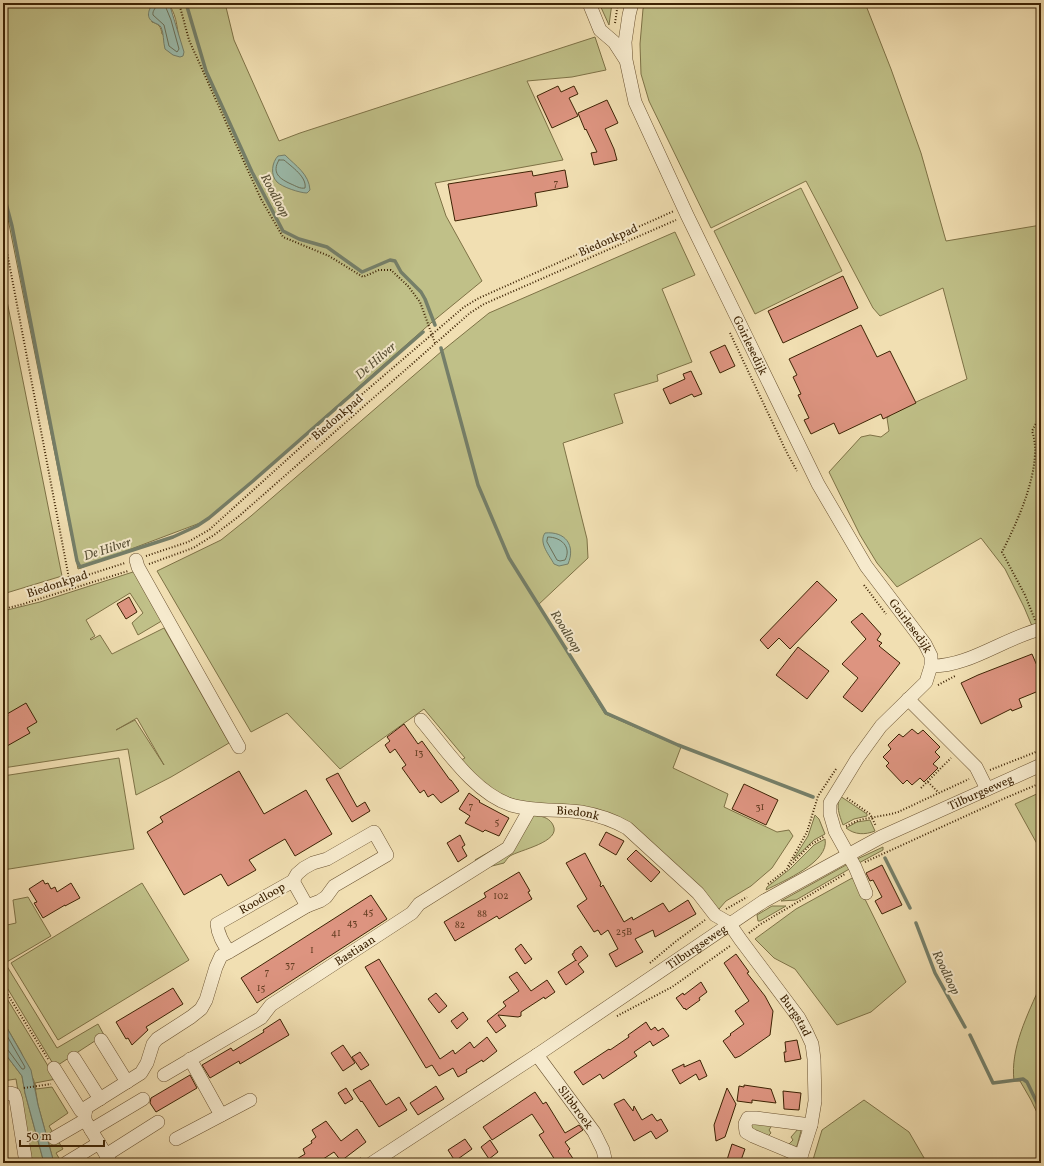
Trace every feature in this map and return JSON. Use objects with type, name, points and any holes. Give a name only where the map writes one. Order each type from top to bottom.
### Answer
[{"type":"street","points":[[589,3],[600,30],[614,42],[626,60]]},
{"type":"street","name":"Goirlesedijk","points":[[632,3],[625,42],[626,60],[635,102],[818,484],[866,566],[925,644],[930,656],[931,666]]},
{"type":"street","points":[[137,563],[239,747]]},
{"type":"street","points":[[866,892],[848,854],[835,832],[830,814],[830,803],[857,759],[881,726],[926,682],[931,666],[943,666],[958,663],[1003,643],[1040,629]]},
{"type":"street","points":[[908,699],[976,767],[987,789]]},
{"type":"street","name":"Biedonk","points":[[421,720],[472,780],[492,795],[511,805],[530,809],[581,812],[604,817],[616,822],[627,828],[698,893],[715,915],[729,923]]},
{"type":"street","name":"Tilburgseweg","points":[[372,1163],[537,1055],[729,923],[764,901],[848,854],[888,834],[1041,765]]},
{"type":"street","name":"Bastiaan","points":[[164,1075],[261,1018],[271,1005],[412,914],[419,904],[508,848],[530,809]]},
{"type":"street","points":[[87,1121],[87,1107],[137,1076],[144,1069],[153,1044],[157,1038],[201,1009],[206,1000],[221,956],[307,906],[320,901],[326,897],[334,886],[387,855],[374,832],[327,860],[313,863],[304,868],[297,874],[293,881]]},
{"type":"street","name":"Roodloop","points":[[229,952],[222,941],[217,924],[293,881],[307,906]]},
{"type":"street","name":"Burgstad","points":[[729,923],[799,1018],[812,1044],[816,1076],[815,1101],[811,1125],[800,1159],[746,1132],[745,1124],[748,1118],[811,1125]]},
{"type":"street","points":[[101,1040],[127,1082]]},
{"type":"street","name":"Slibbroek","points":[[537,1055],[594,1132],[603,1150],[606,1163]]},
{"type":"street","points":[[74,1058],[100,1099]]},
{"type":"street","points":[[190,1059],[221,1115]]},
{"type":"street","points":[[54,1068],[109,1159],[158,1122]]},
{"type":"street","points":[[3,1094],[14,1094],[26,1163]]},
{"type":"street","points":[[54,1138],[87,1121],[143,1099]]},
{"type":"street","points":[[176,1139],[250,1100]]},
{"type":"street","points":[[66,1163],[99,1143]]},
{"type":"path","points":[[179,3],[189,40],[261,199],[283,237],[329,256],[362,277],[380,270],[391,270],[408,286],[420,302],[435,344]]},
{"type":"path","name":"Biedonkpad","points":[[3,609],[71,589],[188,542],[209,530],[312,437],[464,307],[479,298],[684,207]]},
{"type":"path","name":"Biedonkpad","points":[[69,581],[193,548],[214,535],[274,486],[470,313],[484,304],[676,220]]},
{"type":"path","points":[[3,231],[71,589]]},
{"type":"path","points":[[1038,438],[1032,431],[1041,414]]},
{"type":"path","points":[[1030,495],[1017,526],[1002,552],[1025,595],[1040,629]]},
{"type":"path","points":[[937,686],[957,675]]},
{"type":"path","points":[[921,788],[959,750]]},
{"type":"path","name":"Tilburgseweg","points":[[766,886],[786,870],[810,845],[859,820],[898,812],[938,793],[1041,750]]},
{"type":"path","points":[[928,782],[938,793]]},
{"type":"path","name":"Tilburgseweg","points":[[614,1018],[672,987],[759,925],[880,854],[1041,783]]},
{"type":"path","points":[[825,784],[870,814],[872,818]]},
{"type":"path","name":"Tilburgseweg","points":[[648,963],[705,920],[749,896]]},
{"type":"path","points":[[3,987],[54,1068]]},
{"type":"path","points":[[18,1090],[62,1082]]},
{"type":"green space","points":[[3,3],[154,3],[150,7],[152,22],[159,26],[162,34],[179,39],[174,15],[167,3],[225,3],[234,40],[279,141],[595,37],[606,70],[572,77],[527,81],[563,160],[435,183],[446,216],[482,281],[432,322],[217,512],[200,523],[78,569],[3,194]]},
{"type":"green space","points":[[599,3],[612,3],[609,25]]},
{"type":"green space","points":[[645,3],[865,3],[891,69],[921,153],[946,241],[1041,225],[1041,623],[1032,626],[1005,569],[981,538],[897,587],[877,563],[860,535],[829,472],[861,437],[870,435],[881,437],[889,431],[887,418],[894,412],[967,379],[943,288],[880,316],[873,308],[806,181],[711,228],[649,101],[641,74],[640,44],[643,9]]},
{"type":"green space","points":[[801,188],[842,271],[755,314],[714,231]]},
{"type":"green space","points":[[675,232],[695,275],[662,289],[692,362],[657,375],[658,381],[614,394],[623,423],[563,443],[587,539],[588,558],[538,605],[605,714],[681,747],[673,768],[728,794],[724,807],[777,832],[789,830],[793,836],[772,868],[751,886],[726,901],[719,909],[630,824],[527,804],[502,795],[480,782],[459,761],[465,758],[424,709],[340,769],[287,713],[251,732],[157,571],[221,540],[251,516],[442,351],[489,313]]},
{"type":"green space","points":[[3,281],[62,576],[3,594]]},
{"type":"green space","points":[[136,571],[165,619],[138,635],[132,623],[143,613],[130,593],[86,620],[95,636],[90,639],[91,640],[100,635],[112,654],[164,628],[229,743],[171,777],[136,795],[128,749],[3,768],[3,611],[40,602]],"holes":[[[137,718],[164,765],[135,720],[116,730]]]},
{"type":"green space","points":[[119,758],[134,849],[3,870],[3,776]]},
{"type":"green space","points":[[1041,792],[1041,851],[1015,804]]},
{"type":"green space","points":[[840,796],[867,814],[867,816],[854,819],[843,825],[838,807]]},
{"type":"green space","points":[[520,815],[543,817],[550,821],[553,825],[554,831],[546,841],[510,856],[504,863],[480,869],[475,860],[503,844]]},
{"type":"green space","points":[[815,815],[819,819],[825,834],[814,840],[793,860],[808,836]]},
{"type":"green space","points":[[870,820],[875,831],[860,834],[846,828],[857,822]]},
{"type":"green space","points":[[825,839],[825,847],[813,863],[804,870],[766,890],[767,887],[790,869],[814,845]]},
{"type":"green space","points":[[883,847],[883,850],[857,864],[855,860]]},
{"type":"green space","points":[[846,865],[849,865],[851,868],[796,900],[781,901]]},
{"type":"green space","points":[[854,877],[906,982],[871,1012],[837,1025],[795,969],[774,958],[755,939],[796,909]]},
{"type":"green space","points":[[142,883],[189,960],[58,1040],[11,963]]},
{"type":"green space","points":[[28,897],[51,936],[5,963],[57,1048],[98,1024],[104,1035],[55,1067],[3,981],[3,926],[16,923],[13,900]]},
{"type":"green space","points":[[772,906],[786,906],[758,921],[757,915]]},
{"type":"green space","points":[[1041,984],[1041,1121],[1020,1081],[1014,1081],[1013,1069],[1017,1044],[1021,1031]]},
{"type":"green space","points":[[3,992],[56,1079],[35,1083],[36,1089],[52,1087],[68,1113],[49,1126],[63,1149],[56,1153],[62,1163],[54,1163],[38,1105],[34,1081],[21,1052],[3,1021]]},
{"type":"green space","points":[[3,1051],[22,1076],[25,1093],[44,1163],[30,1163],[16,1079],[3,1081]]},
{"type":"green space","points":[[864,1100],[909,1132],[927,1163],[812,1163],[822,1130]]},
{"type":"green space","points":[[752,1123],[773,1124],[769,1130],[771,1133],[767,1137],[751,1129]]},
{"type":"green space","points":[[799,1128],[801,1131],[797,1146],[794,1147],[788,1145],[793,1140],[791,1137]]},
{"type":"water","points":[[154,3],[167,3],[170,6],[184,52],[183,56],[180,57],[173,55],[165,49],[161,27],[153,22],[148,15],[149,10]]},
{"type":"water","points":[[285,155],[305,175],[310,190],[307,193],[287,188],[279,184],[273,176],[274,162],[278,156]]},
{"type":"water","points":[[545,533],[558,534],[570,545],[571,551],[568,564],[559,566],[554,564],[544,545],[543,537]]},
{"type":"water","points":[[3,1021],[31,1070],[38,1105],[54,1163],[44,1163],[25,1093],[22,1076],[3,1051]]},
{"type":"building","points":[[558,86],[561,92],[574,86],[578,94],[569,98],[578,116],[552,128],[537,96]]},
{"type":"building","points":[[607,100],[618,123],[605,129],[617,160],[594,165],[591,153],[597,152],[578,113]]},
{"type":"building","points":[[565,170],[568,187],[535,193],[537,206],[455,221],[448,184],[532,171],[533,176]]},
{"type":"building","points":[[843,276],[858,308],[783,343],[768,311]]},
{"type":"building","points":[[861,325],[877,357],[890,351],[916,403],[883,419],[881,414],[839,434],[834,423],[811,434],[804,420],[809,418],[798,395],[801,394],[793,377],[797,375],[789,359]]},
{"type":"building","points":[[725,345],[735,366],[720,373],[710,352]]},
{"type":"building","points":[[691,371],[702,394],[694,397],[692,394],[670,404],[663,389],[685,379],[683,374]]},
{"type":"building","points":[[817,581],[837,600],[790,649],[779,638],[768,649],[760,640]]},
{"type":"building","points":[[129,597],[137,612],[126,619],[117,604]]},
{"type":"building","points":[[862,613],[881,634],[877,640],[882,643],[879,646],[900,663],[862,712],[843,697],[858,678],[842,664],[866,639],[851,622]]},
{"type":"building","points":[[798,647],[829,671],[807,699],[776,675]]},
{"type":"building","points":[[1032,654],[1041,675],[1041,690],[1019,699],[1022,707],[1012,711],[1011,709],[981,724],[961,683]]},
{"type":"building","points":[[26,703],[37,722],[27,728],[30,733],[7,746],[3,739],[3,719],[8,716],[7,714]]},
{"type":"building","points":[[404,724],[418,744],[422,741],[459,791],[441,803],[433,794],[428,797],[424,790],[420,793],[402,768],[406,765],[395,749],[390,753],[385,745],[390,741],[387,737]]},
{"type":"building","points":[[912,729],[918,734],[923,730],[940,747],[935,752],[940,757],[933,764],[938,768],[924,782],[920,778],[912,785],[907,780],[903,784],[886,766],[889,763],[883,757],[891,749],[888,745],[899,734],[903,737]]},
{"type":"building","points":[[239,771],[264,814],[306,790],[332,834],[295,856],[285,839],[249,860],[256,870],[228,886],[221,874],[184,895],[147,832],[163,822],[160,817]]},
{"type":"building","points":[[338,773],[357,807],[365,802],[370,811],[352,822],[326,779]]},
{"type":"building","points":[[744,784],[778,800],[766,825],[732,809]]},
{"type":"building","points":[[469,793],[480,801],[479,802],[509,818],[499,836],[485,830],[483,832],[465,823],[470,816],[459,809]]},
{"type":"building","points":[[606,832],[624,841],[616,855],[599,845]]},
{"type":"building","points":[[460,835],[465,845],[462,847],[467,856],[458,862],[447,843]]},
{"type":"building","points":[[636,850],[660,872],[651,882],[627,859]]},
{"type":"building","points":[[585,853],[601,883],[600,886],[601,887],[603,885],[624,922],[632,917],[633,920],[663,903],[669,912],[688,900],[696,914],[655,937],[653,930],[635,939],[643,952],[616,967],[609,954],[618,949],[608,930],[601,935],[598,930],[594,932],[577,906],[587,899],[566,863]]},
{"type":"building","points":[[882,865],[902,905],[882,914],[875,901],[882,897],[873,880],[870,881],[866,873]]},
{"type":"building","points":[[519,872],[530,891],[528,892],[532,899],[499,919],[497,916],[455,941],[444,922],[486,897],[484,893]]},
{"type":"building","points":[[43,880],[45,884],[48,883],[51,889],[55,887],[57,892],[71,883],[80,898],[43,918],[34,903],[37,902],[29,889]]},
{"type":"building","points":[[371,895],[387,919],[257,1003],[241,978]]},
{"type":"building","points":[[521,944],[532,959],[525,964],[515,949]]},
{"type":"building","points":[[581,946],[588,956],[578,964],[584,972],[566,985],[558,972],[576,960],[572,954]]},
{"type":"building","points":[[736,954],[749,972],[747,973],[765,996],[773,1011],[770,1035],[735,1058],[723,1041],[744,1024],[735,1011],[749,1001],[724,963]]},
{"type":"building","points":[[379,959],[440,1059],[453,1050],[455,1054],[470,1042],[474,1048],[487,1037],[497,1051],[483,1062],[482,1060],[466,1070],[467,1072],[458,1077],[453,1068],[439,1076],[432,1065],[426,1068],[365,967]]},
{"type":"building","points":[[517,972],[531,991],[547,980],[555,992],[545,999],[544,997],[521,1012],[521,1016],[498,1015],[506,1026],[496,1033],[487,1021],[506,1006],[503,1002],[519,991],[509,977]]},
{"type":"building","points":[[701,982],[707,992],[699,998],[700,1000],[686,1010],[685,1008],[684,1009],[676,998],[683,993],[684,995]]},
{"type":"building","points":[[173,988],[183,1004],[146,1027],[148,1030],[132,1045],[128,1038],[126,1039],[116,1022]]},
{"type":"building","points":[[436,993],[447,1006],[439,1013],[428,999]]},
{"type":"building","points":[[463,1012],[468,1019],[457,1029],[451,1021]]},
{"type":"building","points":[[280,1019],[289,1035],[240,1064],[239,1061],[210,1078],[202,1065],[231,1048],[233,1051],[264,1032],[263,1030]]},
{"type":"building","points":[[646,1022],[651,1030],[655,1027],[658,1031],[663,1028],[669,1036],[653,1046],[650,1041],[634,1052],[637,1056],[603,1079],[600,1074],[583,1085],[574,1072],[629,1037],[628,1035]]},
{"type":"building","points":[[797,1040],[801,1059],[785,1062],[785,1042]]},
{"type":"building","points":[[343,1045],[355,1063],[343,1071],[331,1053]]},
{"type":"building","points":[[360,1052],[369,1065],[361,1070],[352,1057]]},
{"type":"building","points":[[700,1060],[707,1076],[699,1080],[696,1074],[680,1084],[672,1070],[684,1064],[684,1067]]},
{"type":"building","points":[[190,1075],[197,1088],[156,1112],[150,1103],[151,1098]]},
{"type":"building","points":[[370,1080],[386,1105],[399,1097],[407,1110],[379,1127],[353,1090]]},
{"type":"building","points":[[744,1085],[771,1089],[776,1103],[752,1100],[752,1103],[737,1101],[739,1086],[744,1087]]},
{"type":"building","points":[[436,1086],[444,1099],[418,1115],[410,1103]]},
{"type":"building","points":[[346,1088],[353,1099],[345,1104],[338,1093]]},
{"type":"building","points":[[727,1088],[736,1104],[725,1137],[716,1141],[714,1125]]},
{"type":"building","points":[[783,1091],[801,1093],[799,1110],[784,1109]]},
{"type":"building","points":[[535,1092],[543,1104],[546,1102],[565,1133],[579,1125],[583,1130],[565,1142],[570,1149],[568,1151],[576,1163],[557,1163],[539,1135],[544,1132],[532,1114],[492,1140],[483,1127]]},
{"type":"building","points":[[624,1099],[633,1111],[634,1106],[642,1120],[652,1114],[657,1121],[661,1119],[668,1131],[656,1139],[651,1131],[634,1141],[614,1104]]},
{"type":"building","points":[[326,1121],[341,1141],[357,1129],[366,1142],[341,1161],[334,1152],[317,1163],[290,1163],[305,1154],[303,1149],[312,1143],[311,1141],[316,1137],[312,1130]]},
{"type":"building","points":[[465,1139],[472,1149],[455,1161],[448,1150]]},
{"type":"building","points":[[490,1140],[498,1152],[489,1159],[481,1147]]},
{"type":"building","points":[[732,1144],[745,1149],[740,1163],[726,1163]]},
{"type":"waterway","name":"Roodloop","points":[[186,3],[206,71],[252,172],[283,231],[299,239],[327,247],[362,272],[390,260],[395,261],[401,272],[421,292],[435,325]]},
{"type":"waterway","name":"De Hilver","points":[[3,192],[12,226],[77,561],[80,567],[173,537],[197,526],[209,518],[423,332]]},
{"type":"waterway","name":"Roodloop","points":[[441,348],[478,485],[509,558],[606,713],[678,745],[813,797]]},
{"type":"waterway","name":"Roodloop","points":[[885,858],[910,908]]},
{"type":"waterway","name":"Roodloop","points":[[916,923],[935,973],[965,1027]]},
{"type":"waterway","name":"Roodloop","points":[[970,1035],[993,1083],[1023,1079],[1027,1082],[1041,1111]]}]
